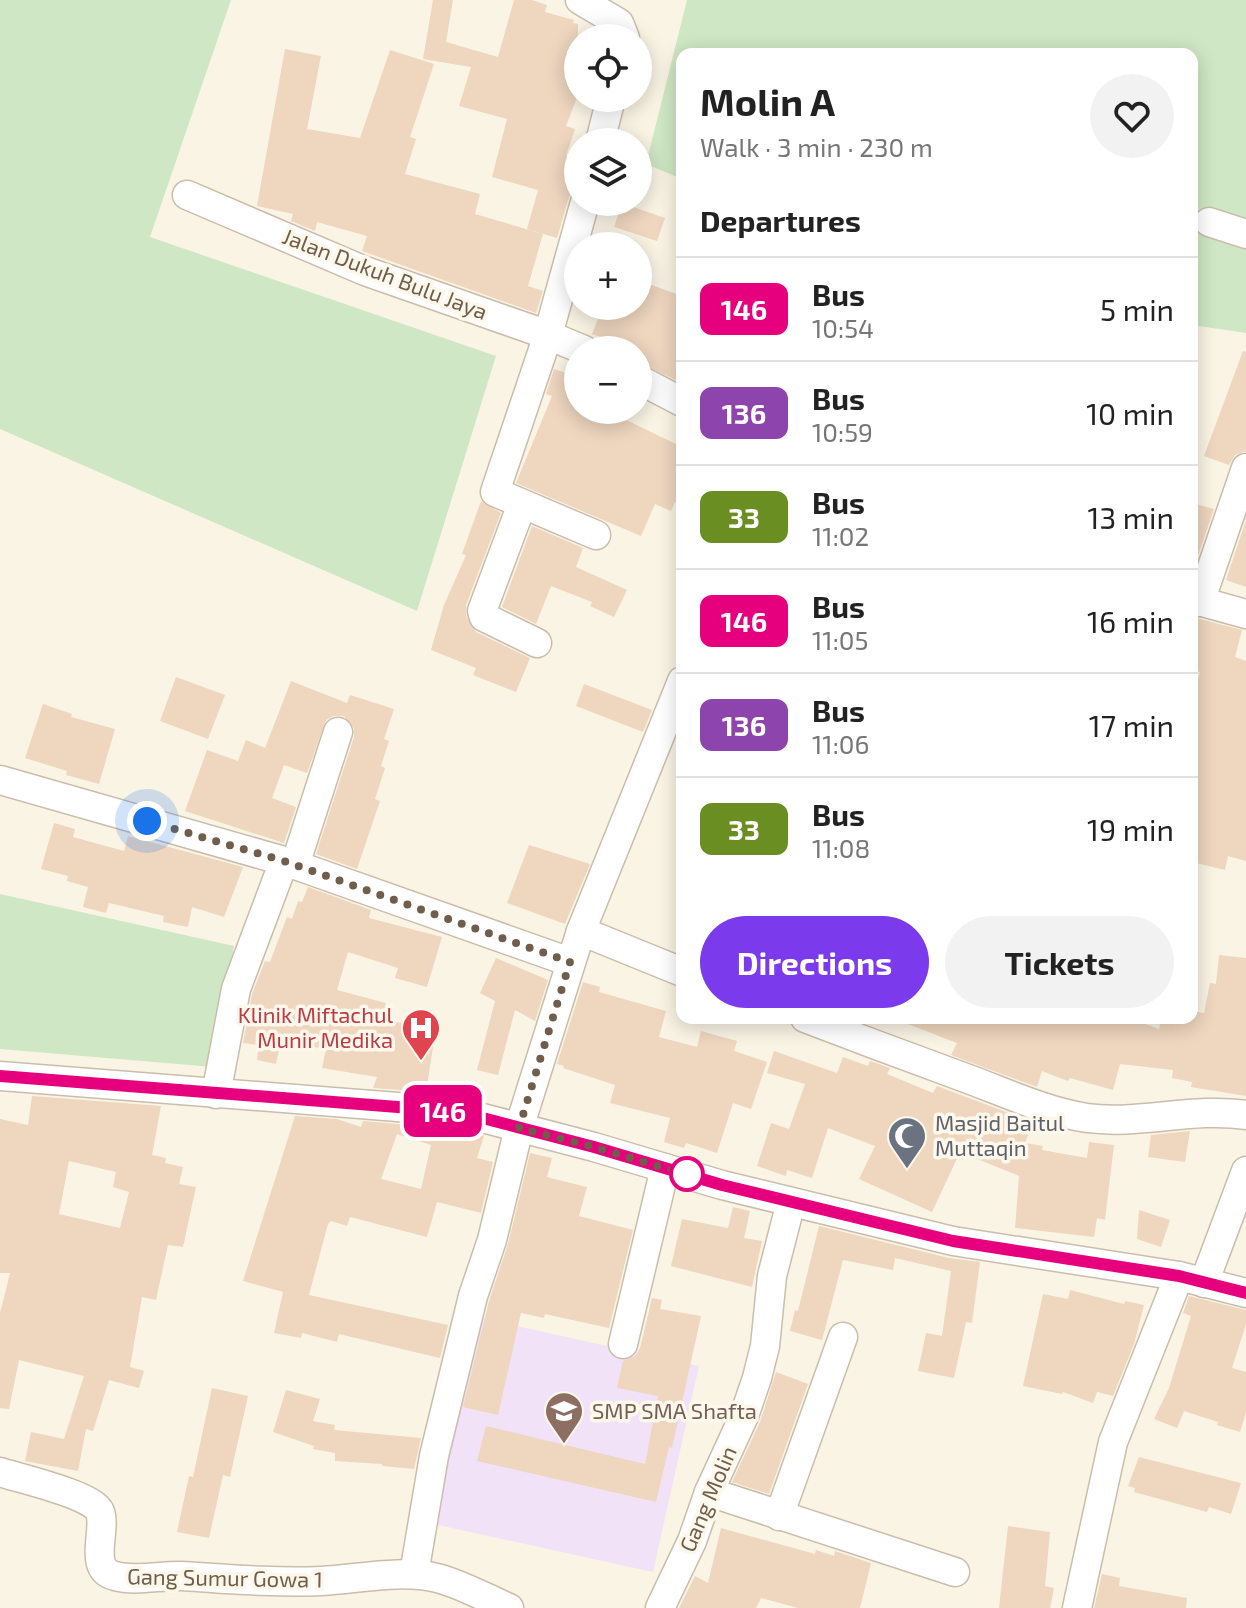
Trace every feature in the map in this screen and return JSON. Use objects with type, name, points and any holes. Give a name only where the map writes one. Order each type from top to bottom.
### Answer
[{"type":"street","points":[[580,0],[619,24]]},
{"type":"street","name":"Jalan Dukuh Bulu Jaya","points":[[187,195],[365,271],[564,342]]},
{"type":"street","points":[[581,216],[548,335],[495,488],[497,495],[596,535]]},
{"type":"street","points":[[1209,222],[1246,234]]},
{"type":"street","points":[[652,386],[676,399]]},
{"type":"street","points":[[1198,595],[1246,468]]},
{"type":"street","points":[[522,504],[482,611],[484,617],[537,643]]},
{"type":"street","points":[[1198,601],[1246,614]]},
{"type":"street","points":[[414,1574],[434,1456],[519,1128],[581,931],[676,696]]},
{"type":"street","points":[[216,1094],[236,989],[290,863],[338,732]]},
{"type":"street","points":[[0,780],[290,863],[570,962]]},
{"type":"street","points":[[581,931],[676,970]]},
{"type":"street","points":[[821,1024],[1007,1094],[1076,1115],[1119,1119],[1193,1112],[1246,1115]]},
{"type":"street","points":[[0,1076],[436,1110],[475,1116],[791,1202],[953,1241],[1191,1279],[1246,1293]]},
{"type":"street","points":[[623,1344],[665,1168]]},
{"type":"street","points":[[1077,1608],[1113,1442],[1246,1171]]},
{"type":"street","name":"Gang Molin","points":[[660,1608],[692,1541],[757,1378],[765,1346],[772,1276],[791,1202]]},
{"type":"street","points":[[779,1516],[843,1337]]},
{"type":"street","name":"Gang Sumur Gowa 1","points":[[0,1472],[62,1491],[97,1506],[101,1513],[100,1561],[110,1575],[120,1578],[177,1576],[319,1581],[414,1574],[438,1578],[509,1608]]},
{"type":"street","points":[[709,1492],[955,1572]]},
{"type":"shaded area","name":"SMP SMA Shafta","points":[[475,1317],[699,1366],[653,1572],[429,1523]]},
{"type":"green space","points":[[0,0],[231,0],[150,237],[496,356],[417,611],[0,429]]},
{"type":"green space","points":[[687,0],[1246,0],[1246,333],[1198,326],[1198,48],[676,48],[676,176],[652,166],[652,140]]},
{"type":"green space","points":[[0,894],[234,946],[213,1067],[0,1049]]},
{"type":"building","points":[[433,0],[453,0],[446,42],[498,57],[514,0],[532,0],[547,5],[545,12],[578,24],[564,24],[564,112],[571,112],[566,126],[572,128],[564,128],[564,214],[557,238],[527,229],[538,190],[492,177],[507,119],[459,106],[471,67],[423,59]]},
{"type":"building","points":[[285,49],[321,56],[307,129],[360,138],[390,50],[434,64],[410,137],[416,139],[405,174],[480,194],[475,214],[543,234],[528,286],[543,291],[536,313],[362,251],[367,236],[317,222],[315,231],[291,221],[293,214],[257,206]]},
{"type":"building","points":[[652,213],[665,218],[657,241],[652,239],[652,232],[629,232],[614,227],[618,216],[652,216]]},
{"type":"building","points":[[652,285],[676,294],[676,380],[652,369],[652,336],[592,334],[598,320],[652,320]]},
{"type":"building","points":[[1243,351],[1246,352],[1246,451],[1235,455],[1229,465],[1204,456]]},
{"type":"building","points":[[554,369],[564,372],[564,424],[634,424],[676,444],[676,502],[671,511],[655,504],[641,536],[516,483],[552,396],[546,394]]},
{"type":"building","points":[[481,501],[501,513],[466,605],[466,616],[476,632],[530,658],[516,692],[473,675],[476,668],[431,650],[444,605],[466,555],[462,554]]},
{"type":"building","points":[[1198,505],[1214,509],[1198,555]]},
{"type":"building","points":[[1246,520],[1246,587],[1226,580]]},
{"type":"building","points":[[532,526],[583,548],[576,567],[627,590],[614,617],[590,606],[592,602],[551,586],[536,624],[502,607]]},
{"type":"building","points":[[1198,619],[1242,630],[1235,657],[1246,661],[1246,861],[1228,856],[1225,870],[1198,863]]},
{"type":"building","points":[[176,677],[225,695],[208,739],[160,721]]},
{"type":"building","points":[[291,681],[347,703],[350,695],[394,709],[384,739],[389,741],[381,766],[385,768],[375,799],[380,801],[357,869],[316,854],[354,737],[354,728],[344,716],[326,720],[307,773],[284,765],[272,798],[296,807],[284,843],[185,811],[207,750],[238,761],[246,740],[265,748]]},
{"type":"building","points":[[584,684],[652,710],[643,732],[576,706]]},
{"type":"building","points":[[43,704],[72,714],[71,717],[115,729],[99,784],[66,775],[67,771],[25,758]]},
{"type":"building","points":[[54,823],[75,829],[73,837],[124,851],[128,836],[243,867],[224,917],[192,907],[188,927],[163,922],[164,916],[109,903],[106,913],[83,907],[88,887],[67,881],[68,876],[41,869]]},
{"type":"building","points":[[529,845],[590,864],[565,924],[507,903]]},
{"type":"building","points":[[308,887],[371,910],[369,918],[442,937],[427,987],[395,978],[398,968],[348,952],[337,990],[386,1003],[382,1020],[436,1028],[426,1092],[373,1088],[377,1077],[322,1068],[326,1049],[281,1041],[276,1064],[257,1060],[259,1045],[243,1043],[252,994],[265,961],[270,962],[287,917],[292,919],[298,901],[302,902]]},
{"type":"building","points":[[1219,955],[1246,958],[1246,1096],[1191,1087],[1192,1082],[1172,1078],[1173,1070],[1120,1064],[1113,1090],[1070,1078],[1068,1081],[1042,1071],[1037,1087],[951,1055],[957,1043],[908,1024],[1145,1024],[1159,1029],[1160,1024],[1198,1024],[1198,1012],[1204,1013],[1210,983],[1216,984]]},
{"type":"building","points":[[496,958],[548,980],[535,1021],[515,1010],[498,1075],[477,1070],[495,1001],[480,993]]},
{"type":"building","points":[[583,982],[600,987],[599,992],[666,1011],[659,1037],[697,1047],[701,1031],[737,1041],[734,1051],[767,1062],[751,1109],[733,1103],[717,1153],[686,1143],[684,1148],[664,1142],[670,1118],[610,1103],[615,1085],[557,1064]]},
{"type":"building","points":[[774,1051],[837,1073],[843,1057],[868,1066],[870,1061],[890,1068],[887,1074],[933,1093],[937,1086],[1033,1122],[1025,1143],[1043,1146],[1042,1150],[1087,1158],[1089,1142],[1114,1145],[1105,1220],[1097,1218],[1094,1237],[1015,1228],[1019,1176],[960,1152],[932,1212],[859,1179],[875,1146],[828,1128],[812,1178],[787,1170],[786,1176],[757,1166],[771,1123],[789,1129],[805,1084],[767,1073]]},
{"type":"building","points":[[32,1096],[161,1106],[152,1155],[166,1158],[165,1163],[183,1167],[179,1184],[196,1187],[183,1247],[168,1245],[156,1300],[142,1297],[130,1367],[144,1371],[139,1388],[109,1380],[93,1431],[86,1429],[78,1471],[25,1461],[31,1432],[64,1439],[84,1376],[19,1360],[9,1409],[0,1408],[0,1313],[10,1273],[0,1273],[0,1119],[28,1125]],"holes":[[[69,1161],[116,1172],[113,1187],[129,1192],[120,1228],[59,1214]]]},
{"type":"building","points":[[295,1116],[337,1119],[361,1127],[363,1121],[434,1127],[484,1136],[477,1158],[493,1162],[481,1213],[437,1202],[427,1237],[350,1217],[347,1226],[331,1221],[309,1295],[448,1325],[440,1358],[339,1334],[337,1342],[302,1333],[301,1338],[274,1333],[283,1292],[243,1281]],"holes":[[[397,1134],[431,1145],[421,1189],[381,1179]]]},
{"type":"building","points":[[1190,1131],[1185,1162],[1148,1157],[1151,1135]]},
{"type":"building","points":[[530,1153],[552,1158],[547,1177],[587,1187],[579,1216],[633,1230],[609,1328],[545,1314],[544,1318],[521,1313],[498,1415],[463,1407]]},
{"type":"building","points":[[733,1207],[750,1211],[744,1238],[762,1241],[752,1287],[671,1266],[682,1219],[728,1228]]},
{"type":"building","points":[[1139,1210],[1170,1220],[1161,1247],[1137,1239]]},
{"type":"building","points":[[819,1226],[949,1258],[980,1262],[972,1323],[966,1322],[954,1378],[918,1371],[926,1333],[942,1336],[951,1271],[895,1258],[893,1270],[843,1260],[822,1340],[790,1331]]},
{"type":"building","points":[[1070,1290],[1124,1304],[1125,1301],[1144,1305],[1134,1344],[1113,1396],[1097,1392],[1093,1403],[1063,1392],[1023,1386],[1043,1294],[1068,1299]]},
{"type":"building","points":[[1189,1296],[1246,1310],[1246,1324],[1232,1368],[1246,1372],[1246,1412],[1240,1432],[1184,1411],[1177,1428],[1154,1419],[1169,1388],[1191,1316],[1183,1313]]},
{"type":"building","points":[[652,1298],[662,1300],[660,1309],[701,1316],[672,1448],[669,1447],[656,1502],[477,1461],[486,1426],[645,1464],[658,1396],[617,1388],[623,1361],[635,1356],[640,1348]]},
{"type":"building","points":[[776,1372],[808,1384],[769,1494],[732,1482],[760,1422]]},
{"type":"building","points":[[212,1388],[248,1396],[230,1477],[223,1475],[209,1538],[177,1532],[189,1476],[193,1477]]},
{"type":"building","points":[[286,1390],[320,1399],[313,1421],[335,1425],[334,1430],[421,1438],[414,1469],[335,1461],[335,1453],[313,1449],[314,1446],[273,1432]]},
{"type":"building","points":[[1139,1457],[1241,1483],[1231,1514],[1209,1507],[1207,1512],[1134,1492],[1135,1488],[1128,1486]]},
{"type":"building","points":[[1008,1526],[1050,1532],[1045,1586],[1054,1588],[1050,1608],[999,1608]]},
{"type":"building","points":[[721,1528],[815,1554],[816,1550],[834,1556],[835,1551],[871,1563],[860,1608],[798,1608],[761,1598],[756,1608],[679,1608],[695,1576],[708,1583]]},
{"type":"building","points":[[1102,1574],[1120,1578],[1119,1586],[1187,1598],[1186,1608],[1094,1608]]},
{"type":"bus line","name":"146","points":[[0,1076],[436,1110],[475,1116],[722,1185],[953,1241],[1179,1276],[1246,1293]]},
{"type":"place","name":"Klinik Miftachul Munir Medika","points":[[421,1062]]},
{"type":"place","name":"Masjid Baitul Muttaqin","points":[[907,1170]]},
{"type":"place","name":"SMP SMA Shafta","points":[[564,1445]]},
{"type":"route","points":[[147,821],[284,861],[570,962],[519,1128],[694,1177],[687,1174]]}]
